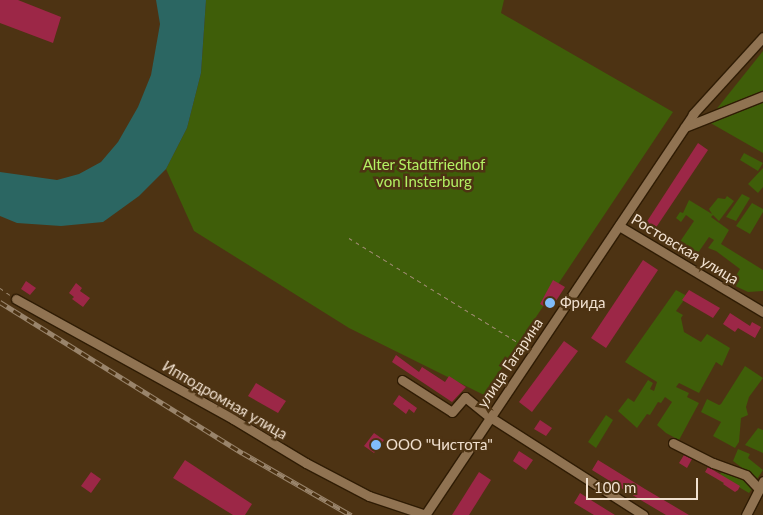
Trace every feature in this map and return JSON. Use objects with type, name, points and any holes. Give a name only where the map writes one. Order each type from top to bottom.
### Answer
[{"type":"street","name":"улица Гагарина","points":[[425,515],[693,114],[763,37]]},
{"type":"street","points":[[685,127],[763,96]]},
{"type":"street","name":"Ростовская улица","points":[[619,226],[762,311]]},
{"type":"street","name":"Ипподромная улица","points":[[16,299],[234,419],[306,463],[369,496],[425,515]]},
{"type":"street","points":[[402,380],[452,412],[465,397],[490,417],[643,515]]},
{"type":"street","points":[[673,443],[713,463],[746,475],[760,484],[746,515]]},
{"type":"path","points":[[349,238],[534,352]]},
{"type":"path","points":[[0,288],[16,299]]},
{"type":"green space","name":"Alter Stadtfriedhof von Insterburg","points":[[206,0],[504,0],[501,13],[673,112],[484,395],[349,328],[194,231],[166,169],[187,128],[201,73]]},
{"type":"green space","points":[[763,51],[763,153],[707,121]]},
{"type":"green space","points":[[744,153],[763,163],[758,171],[740,160]]},
{"type":"green space","points":[[763,168],[763,187],[758,193],[748,184]]},
{"type":"green space","points":[[742,194],[750,198],[736,221],[726,217]]},
{"type":"green space","points":[[727,196],[734,201],[719,221],[713,215],[711,217],[729,230],[721,244],[763,270],[763,291],[748,292],[731,284],[740,269],[716,251],[708,248],[714,240],[709,237],[693,260],[675,249],[694,221],[686,215],[681,222],[676,218],[680,212],[683,213],[689,200],[712,214],[709,209],[718,198],[725,199]]},
{"type":"green space","points":[[752,203],[763,209],[763,212],[750,234],[736,226]]},
{"type":"green space","points":[[676,290],[687,296],[676,311],[683,315],[681,318],[684,332],[701,342],[707,334],[730,348],[722,366],[716,362],[699,393],[679,383],[676,387],[689,393],[687,397],[699,403],[679,440],[666,433],[657,425],[672,402],[665,397],[661,403],[658,402],[650,415],[647,414],[637,428],[618,411],[628,398],[634,402],[648,380],[653,383],[650,389],[654,391],[657,382],[625,362]]},
{"type":"green space","points":[[745,366],[763,378],[749,397],[746,407],[748,415],[741,418],[739,442],[735,448],[713,436],[721,422],[701,412],[707,399],[719,405],[721,404]]},
{"type":"green space","points":[[606,415],[613,420],[596,448],[588,442]]},
{"type":"green space","points":[[758,428],[763,430],[763,453],[745,445]]},
{"type":"green space","points":[[738,449],[750,454],[748,458],[763,470],[757,479],[733,461]]},
{"type":"green space","points":[[726,465],[754,486],[749,493],[737,486],[734,490],[717,479]]},
{"type":"water","points":[[156,0],[206,0],[201,73],[187,128],[166,169],[139,196],[103,222],[61,226],[17,223],[0,216],[0,172],[57,180],[79,174],[101,162],[118,142],[138,107],[151,75],[160,24]]},
{"type":"building","points":[[0,0],[18,0],[61,17],[53,43],[0,23]]},
{"type":"building","points":[[698,143],[708,150],[653,232],[644,226]]},
{"type":"building","points":[[643,260],[658,270],[606,348],[591,338]]},
{"type":"building","points":[[553,280],[565,287],[550,310],[540,304]]},
{"type":"building","points":[[26,281],[36,288],[30,295],[21,289]]},
{"type":"building","points":[[76,283],[82,288],[80,291],[90,298],[83,307],[72,299],[74,297],[69,293]]},
{"type":"building","points":[[689,290],[720,308],[713,318],[682,300]]},
{"type":"building","points":[[730,313],[750,326],[752,322],[761,327],[755,338],[738,328],[735,332],[723,324]]},
{"type":"building","points":[[564,341],[578,351],[532,412],[519,402]]},
{"type":"building","points":[[396,355],[419,372],[422,367],[445,382],[449,376],[466,387],[452,402],[392,362]]},
{"type":"building","points":[[256,383],[286,401],[278,413],[248,396]]},
{"type":"building","points":[[399,395],[417,408],[414,413],[409,409],[406,414],[393,404]]},
{"type":"building","points":[[540,420],[552,428],[546,436],[534,429]]},
{"type":"building","points":[[374,433],[384,440],[374,453],[364,446]]},
{"type":"building","points":[[519,451],[533,460],[526,470],[513,461]]},
{"type":"building","points":[[684,455],[692,459],[687,468],[679,463]]},
{"type":"building","points":[[185,460],[252,504],[245,515],[233,515],[173,478]]},
{"type":"building","points":[[598,460],[689,515],[666,515],[639,499],[592,470]]},
{"type":"building","points":[[708,467],[740,486],[738,490],[735,492],[705,472]]},
{"type":"building","points":[[91,472],[101,479],[91,493],[81,486]]},
{"type":"building","points":[[479,472],[491,480],[469,515],[452,515]]},
{"type":"building","points":[[580,493],[615,515],[594,515],[574,503]]},
{"type":"railway","points":[[0,302],[243,453],[351,515]]},
{"type":"place","name":"Фрида","points":[[550,303]]},
{"type":"place","name":"ООО \"Чистота\"","points":[[376,445]]}]
